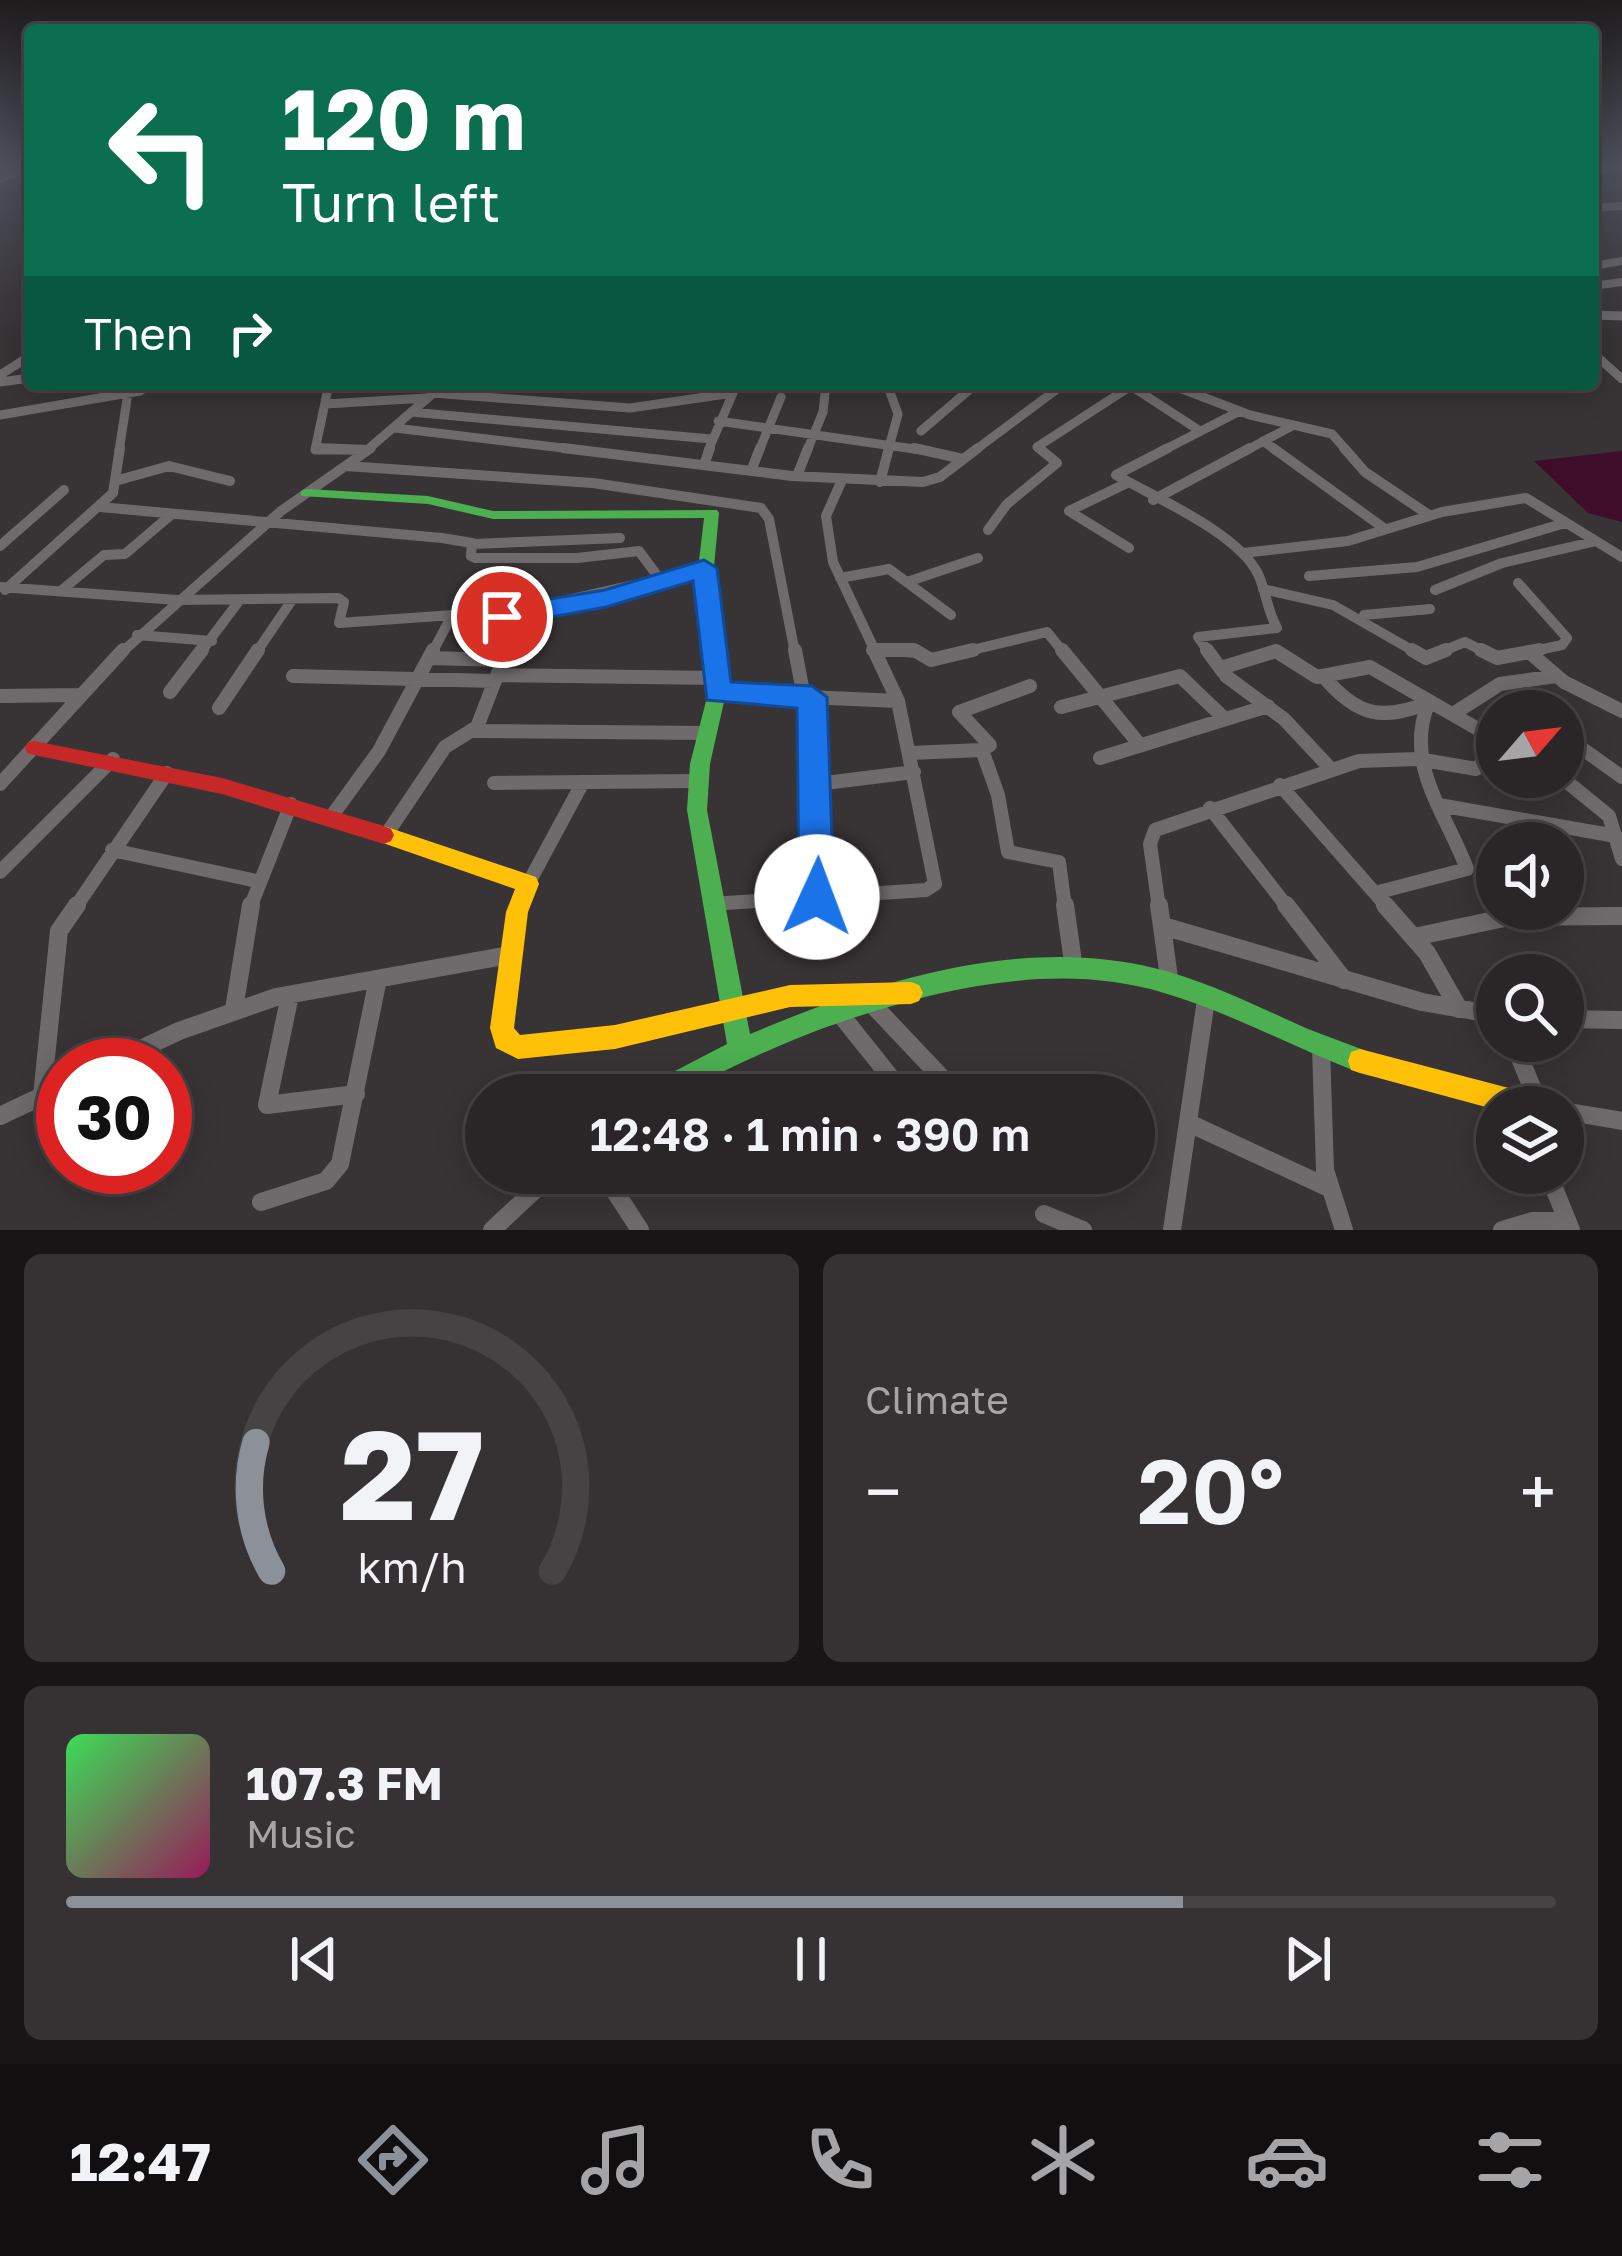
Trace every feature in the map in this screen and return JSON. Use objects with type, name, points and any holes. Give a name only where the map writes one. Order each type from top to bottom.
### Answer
[{"type":"street","points":[[1599,358],[1622,379]]},
{"type":"street","points":[[0,415],[135,390]]},
{"type":"street","points":[[328,390],[328,422],[316,451],[369,450]]},
{"type":"street","points":[[375,399],[378,390]]},
{"type":"street","points":[[0,783],[137,635],[271,520],[369,450],[437,390]]},
{"type":"street","points":[[326,404],[430,396],[639,408],[709,390]]},
{"type":"street","points":[[704,465],[718,421],[734,394],[723,390]]},
{"type":"street","points":[[797,476],[816,432],[825,390]]},
{"type":"street","points":[[880,482],[898,414],[889,390]]},
{"type":"street","points":[[921,431],[969,390]]},
{"type":"street","points":[[395,428],[842,481],[931,481],[1056,390]]},
{"type":"street","points":[[988,530],[1007,504],[1057,463],[1037,447],[1122,390]]},
{"type":"street","points":[[1137,390],[1200,430]]},
{"type":"street","points":[[1185,390],[1240,411],[1332,434],[1365,472],[1429,515]]},
{"type":"street","points":[[3,590],[100,507],[115,482],[128,393]]},
{"type":"street","points":[[751,471],[765,426],[781,398]]},
{"type":"street","points":[[1240,411],[1117,473],[1126,483],[1244,553],[1263,589],[1276,631],[1198,637],[1223,672],[1268,706],[1330,768]]},
{"type":"street","points":[[411,412],[711,439]]},
{"type":"street","points":[[718,421],[894,443],[963,459]]},
{"type":"street","points":[[1153,500],[1294,425]]},
{"type":"street","points":[[1263,441],[1385,529]]},
{"type":"street","points":[[115,482],[169,466],[230,481]]},
{"type":"street","points":[[346,466],[572,481],[761,508],[769,519],[808,697],[817,784],[817,897]]},
{"type":"street","points":[[710,904],[926,890],[935,884],[898,701],[840,578],[826,516],[842,481]]},
{"type":"street","points":[[1126,483],[1069,511],[1129,548]]},
{"type":"street","points":[[0,545],[64,490]]},
{"type":"street","points":[[307,493],[428,500],[493,515],[709,512],[713,517],[704,568],[717,685],[698,782],[710,904],[740,1048]]},
{"type":"street","points":[[1244,553],[1348,541],[1429,515],[1526,498],[1622,557]]},
{"type":"street","points":[[100,507],[271,520],[474,544],[620,538]]},
{"type":"street","points":[[61,590],[104,555],[127,552],[172,514]]},
{"type":"street","points":[[1309,576],[1417,567],[1565,523]]},
{"type":"street","points":[[1435,590],[1502,563],[1592,542]]},
{"type":"street","points":[[474,544],[470,555],[476,558],[642,551],[662,581]]},
{"type":"street","points":[[908,582],[978,558]]},
{"type":"street","points":[[3,590],[177,600],[341,598],[339,622],[449,621],[565,606],[704,568]]},
{"type":"street","points":[[840,578],[884,568],[952,615]]},
{"type":"street","points":[[1263,589],[1316,596],[1363,615],[1426,658],[1466,642],[1497,658],[1562,645],[1567,638],[1518,584]]},
{"type":"street","points":[[219,708],[292,600]]},
{"type":"street","points":[[170,692],[239,601]]},
{"type":"street","points":[[1363,615],[1430,609]]},
{"type":"street","points":[[332,817],[379,751],[449,621]]},
{"type":"street","points":[[873,650],[914,650],[931,661],[1047,632],[1140,746]]},
{"type":"street","points":[[137,635],[212,640]]},
{"type":"street","points":[[1223,672],[1276,651],[1308,676],[1370,668],[1476,728]]},
{"type":"street","points":[[1529,652],[1556,676],[1622,712]]},
{"type":"street","points":[[429,658],[502,658],[474,731]]},
{"type":"street","points":[[293,676],[717,685],[808,697],[898,701]]},
{"type":"street","points":[[1061,707],[1180,676],[1225,719]]},
{"type":"street","points":[[1453,714],[1500,683],[1556,676]]},
{"type":"street","points":[[1324,677],[1356,713],[1375,718],[1430,703]]},
{"type":"street","points":[[910,753],[982,750],[989,742],[959,710],[1030,686]]},
{"type":"street","points":[[0,696],[81,694]]},
{"type":"street","points":[[1375,893],[1466,872],[1418,758],[1415,731],[1430,703]]},
{"type":"street","points":[[1100,758],[1268,706]]},
{"type":"street","points":[[1391,715],[1415,731]]},
{"type":"street","points":[[386,836],[445,747],[474,731],[708,733]]},
{"type":"street","points":[[34,748],[113,759],[291,804],[527,884]]},
{"type":"street","points":[[982,750],[1008,852],[1059,862],[1074,970]]},
{"type":"street","points":[[1584,750],[1622,777]]},
{"type":"street","points":[[1170,986],[1151,836],[1165,823],[1330,768],[1418,758],[1476,769]]},
{"type":"street","points":[[0,872],[113,759]]},
{"type":"street","points":[[817,784],[914,772]]},
{"type":"street","points":[[48,1038],[59,931],[167,773]]},
{"type":"street","points":[[583,782],[527,884],[509,955],[505,1040],[518,1047],[614,1037],[818,994],[911,993]]},
{"type":"street","points":[[494,783],[698,782]]},
{"type":"street","points":[[1280,785],[1441,970],[1460,1009]]},
{"type":"street","points":[[1584,793],[1598,803],[1622,859]]},
{"type":"street","points":[[234,1009],[257,881],[291,804]]},
{"type":"street","points":[[1439,805],[1616,836]]},
{"type":"street","points":[[1210,808],[1345,980]]},
{"type":"street","points":[[112,850],[257,881]]},
{"type":"street","points":[[1414,937],[1550,913],[1622,916]]},
{"type":"street","points":[[1163,926],[1345,980],[1476,1012]]},
{"type":"street","points":[[168,1038],[234,1009],[290,995],[509,955]]},
{"type":"street","points":[[693,1074],[740,1048],[911,993],[1074,970],[1125,972],[1321,1048],[1476,1092]]},
{"type":"street","points":[[261,1202],[316,1186],[334,1174],[356,1094],[378,979]]},
{"type":"street","points":[[290,995],[266,1105],[356,1094]]},
{"type":"street","points":[[1172,1230],[1206,1000]]},
{"type":"street","points":[[871,1004],[938,1074]]},
{"type":"street","points":[[839,1013],[889,1074]]},
{"type":"street","points":[[1584,1019],[1622,1020]]},
{"type":"street","points":[[1321,1048],[1322,1143],[1329,1188],[1344,1230]]},
{"type":"street","points":[[0,1116],[36,1099]]},
{"type":"street","points":[[1584,1114],[1622,1120]]},
{"type":"street","points":[[1191,1124],[1329,1188]]},
{"type":"street","points":[[492,1230],[531,1194]]},
{"type":"street","points":[[617,1194],[640,1230]]},
{"type":"street","points":[[1502,1230],[1532,1221],[1569,1226],[1556,1194]]},
{"type":"street","points":[[1044,1214],[1083,1230]]},
{"type":"shaded area","points":[[1622,451],[1622,522],[1588,513],[1534,461]]},
{"type":"traffic: fast","points":[[307,493],[428,500],[493,515],[712,513],[705,578],[717,693],[700,764],[697,810],[740,1047]]},
{"type":"traffic: fast","points":[[693,1074],[760,1042],[884,997],[1012,971],[1072,968],[1128,973],[1188,989],[1360,1061]]},
{"type":"traffic: slow","points":[[384,835],[528,884],[517,912],[502,1028],[505,1040],[518,1047],[615,1037],[790,996],[911,993]]},
{"type":"traffic: slow","points":[[1360,1061],[1476,1092]]},
{"type":"traffic: jam","points":[[34,748],[222,786],[384,835]]},
{"type":"route","points":[[502,617],[606,598],[704,568],[717,693],[812,697],[819,831],[817,897]]}]
